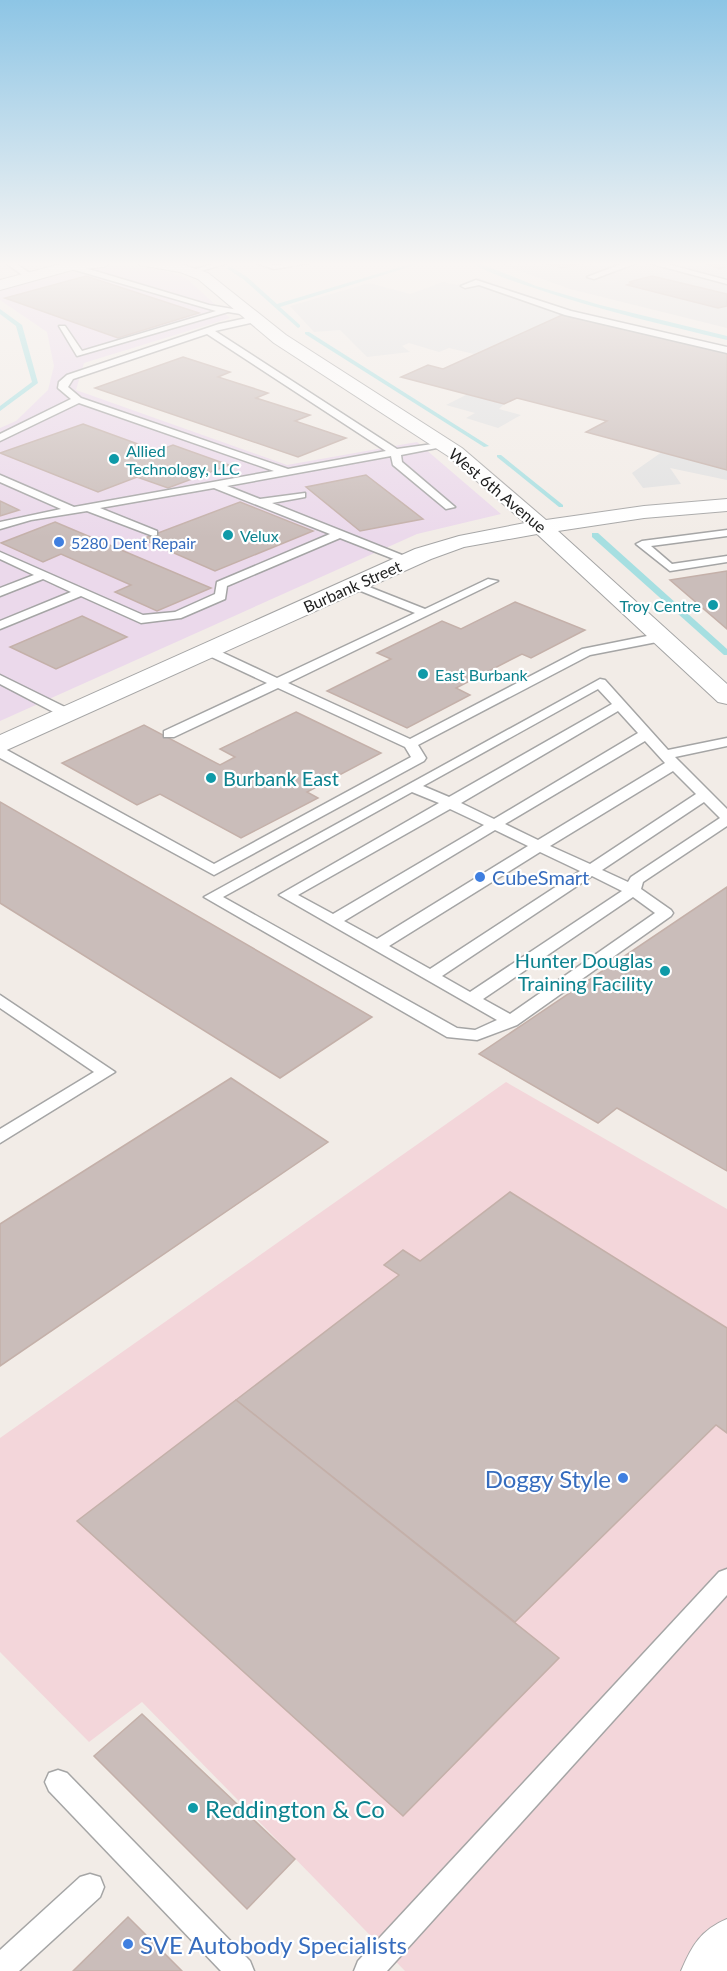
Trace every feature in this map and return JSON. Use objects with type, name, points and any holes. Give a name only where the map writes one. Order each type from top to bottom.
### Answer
[{"type":"street","name":"West 6th Avenue","points":[[302,354],[443,444],[500,489],[727,697]]},
{"type":"street","name":"Burbank Street","points":[[0,745],[408,561],[459,542],[644,512],[727,505]]},
{"type":"street","points":[[708,1971],[727,1946]]},
{"type":"lane","points":[[139,354],[70,377],[64,382],[63,388],[78,399],[287,472]]},
{"type":"lane","points":[[243,354],[396,453]]},
{"type":"lane","points":[[0,438],[78,399]]},
{"type":"lane","points":[[0,526],[29,518],[443,444]]},
{"type":"lane","points":[[396,453],[397,463],[450,507]]},
{"type":"lane","points":[[0,478],[73,510]]},
{"type":"lane","points":[[215,485],[408,561]]},
{"type":"lane","points":[[259,502],[301,495]]},
{"type":"lane","points":[[89,507],[153,533]]},
{"type":"lane","points":[[727,533],[642,544],[670,568],[727,559]]},
{"type":"lane","points":[[0,555],[141,619],[177,615],[221,596],[221,584],[339,534]]},
{"type":"lane","points":[[0,592],[43,575]]},
{"type":"lane","points":[[169,734],[492,581]]},
{"type":"lane","points":[[355,585],[424,613]]},
{"type":"lane","points":[[0,625],[80,592]]},
{"type":"lane","points":[[410,744],[586,652],[662,637]]},
{"type":"lane","points":[[0,752],[214,870],[419,758],[410,744],[209,651]]},
{"type":"lane","points":[[0,679],[68,714]]},
{"type":"lane","points":[[412,787],[633,890],[665,913],[512,1021],[477,1035],[453,1033],[213,897],[600,683],[727,819],[636,880],[633,890],[471,999]]},
{"type":"lane","points":[[512,1021],[287,896],[619,705]]},
{"type":"lane","points":[[333,921],[646,734]]},
{"type":"lane","points":[[377,946],[539,846],[669,759],[727,742]]},
{"type":"lane","points":[[430,976],[705,795]]},
{"type":"lane","points":[[0,1000],[106,1072],[0,1137]]},
{"type":"lane","points":[[368,1971],[727,1579]]},
{"type":"lane","points":[[58,1782],[240,1971]]},
{"type":"lane","points":[[0,1969],[90,1887]]},
{"type":"shaded area","points":[[52,354],[113,354],[84,363],[76,390],[287,465],[417,442],[501,514],[417,534],[0,721],[0,428],[16,421],[48,390],[54,366]]},
{"type":"shaded area","points":[[364,354],[393,354],[367,357]]},
{"type":"shaded area","points":[[468,394],[504,404],[499,409],[521,415],[498,428],[466,418],[475,413],[446,405]]},
{"type":"shaded area","points":[[662,452],[727,470],[727,480],[670,468],[681,484],[643,488],[632,473]]},
{"type":"shaded area","points":[[506,1082],[727,1209],[727,1971],[405,1971],[142,1702],[89,1742],[0,1652],[0,1438]]},
{"type":"building","points":[[476,354],[727,354],[727,470],[586,432],[607,421],[517,398],[504,404],[401,377],[428,365],[443,369]]},
{"type":"building","points":[[183,357],[230,372],[218,377],[268,393],[256,398],[310,415],[295,421],[346,438],[298,457],[95,388]]},
{"type":"building","name":"Allied Technology, LLC","points":[[83,424],[157,451],[173,445],[229,465],[168,488],[137,477],[98,492],[0,453]]},
{"type":"building","points":[[366,475],[423,519],[360,531],[306,487]]},
{"type":"building","points":[[0,501],[19,510],[0,516]]},
{"type":"building","name":"Velux","points":[[240,502],[313,531],[215,571],[142,539]]},
{"type":"building","points":[[55,522],[211,588],[157,611],[115,592],[131,585],[61,554],[43,562],[1,543]]},
{"type":"building","name":"Troy Centre","points":[[727,571],[727,629],[670,580]]},
{"type":"building","name":"East Burbank","points":[[515,602],[585,630],[531,658],[522,654],[456,688],[470,695],[407,728],[327,691],[391,659],[377,653],[442,621],[461,629]]},
{"type":"building","points":[[82,616],[127,637],[56,669],[10,647]]},
{"type":"building","name":"Burbank East","points":[[296,712],[381,753],[307,792],[318,798],[241,838],[160,794],[137,805],[62,763],[144,725],[220,765],[235,757],[220,749]]},
{"type":"building","points":[[0,802],[372,1017],[280,1078],[0,903]]},
{"type":"building","name":"Hunter Douglas Training Facility","points":[[727,887],[727,1171],[617,1108],[598,1123],[479,1054]]},
{"type":"building","points":[[231,1078],[328,1142],[0,1366],[0,1224]]},
{"type":"building","points":[[510,1192],[727,1328],[727,1433],[716,1425],[515,1622],[236,1400],[399,1275],[384,1265],[403,1250],[420,1261]]},
{"type":"building","points":[[236,1400],[559,1658],[403,1816],[77,1521]]},
{"type":"building","name":"Reddington & Co","points":[[142,1714],[295,1859],[247,1909],[94,1756]]},
{"type":"building","name":"SVE Autobody Specialists","points":[[128,1917],[182,1971],[73,1971]]},
{"type":"waterway","points":[[0,409],[35,383],[27,354]]},
{"type":"waterway","points":[[340,354],[486,446]]},
{"type":"waterway","points":[[499,456],[561,506]]},
{"type":"waterway","points":[[595,535],[727,653]]},
{"type":"place","name":"Allied Technology, LLC","points":[[114,459]]},
{"type":"place","name":"Velux","points":[[228,535]]},
{"type":"place","name":"5280 Dent Repair","points":[[59,542]]},
{"type":"place","name":"Troy Centre","points":[[713,605]]},
{"type":"place","name":"East Burbank","points":[[423,674]]},
{"type":"place","name":"Burbank East","points":[[211,778]]},
{"type":"place","name":"CubeSmart","points":[[480,877]]},
{"type":"place","name":"Hunter Douglas Training Facility","points":[[665,971]]},
{"type":"place","name":"Doggy Style","points":[[623,1478]]},
{"type":"place","name":"Reddington & Co","points":[[193,1808]]},
{"type":"place","name":"SVE Autobody Specialists","points":[[128,1944]]}]
